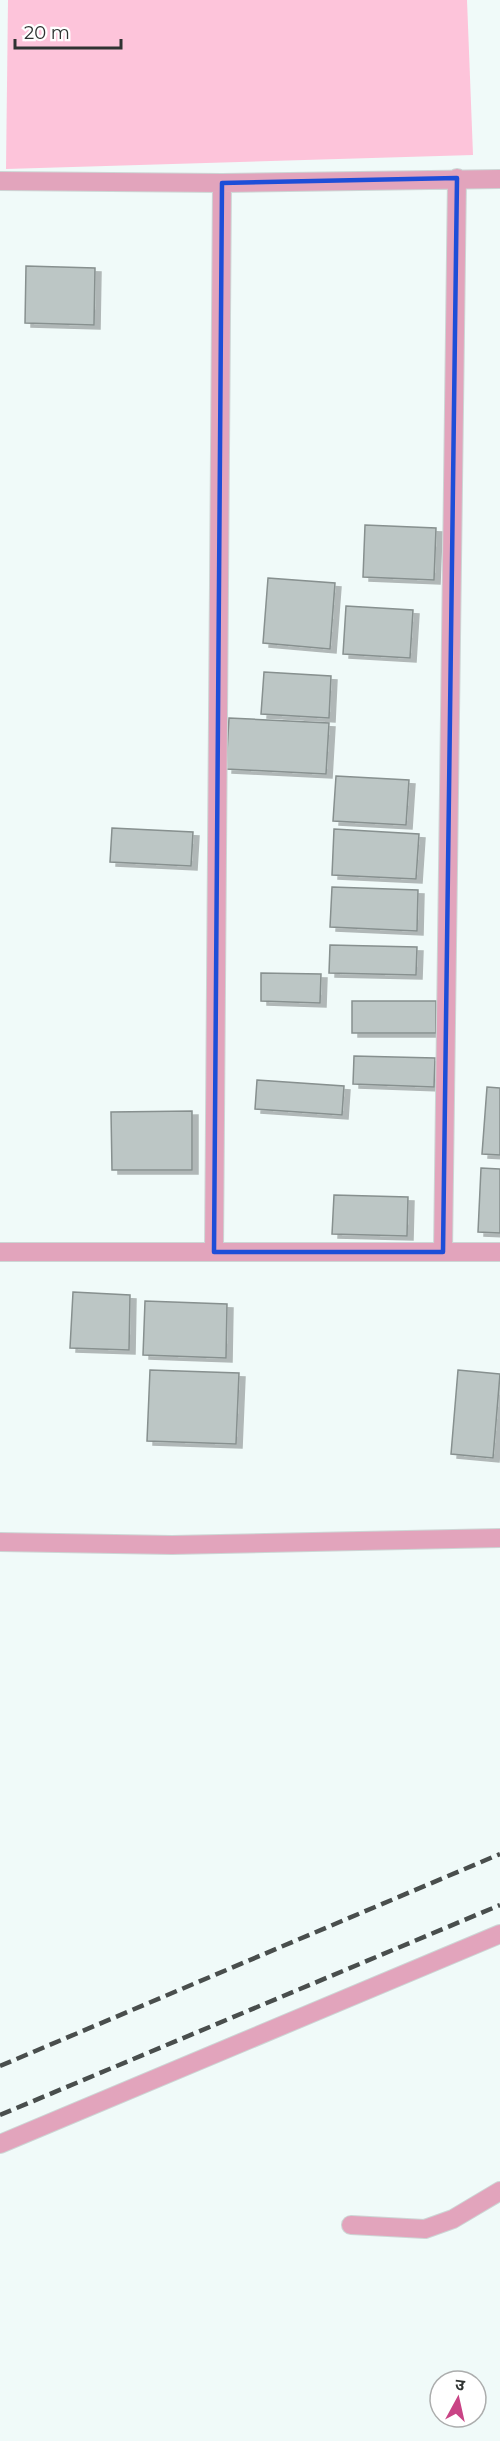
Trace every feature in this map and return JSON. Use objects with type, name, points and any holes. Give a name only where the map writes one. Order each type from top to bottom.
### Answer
[{"type":"street","points":[[443,1252],[457,178]]},
{"type":"street","points":[[0,181],[222,183],[500,179]]},
{"type":"street","points":[[214,1252],[222,183]]},
{"type":"street","points":[[0,1252],[500,1252]]},
{"type":"street","points":[[0,1542],[171,1545],[500,1539]]},
{"type":"street","points":[[0,2144],[500,1934]]},
{"type":"street","points":[[351,2225],[425,2229],[453,2219],[500,2191]]},
{"type":"highlighted area","points":[[457,178],[443,1252],[214,1252],[222,183]]},
{"type":"shaded area","points":[[8,0],[467,0],[473,155],[6,169]]},
{"type":"building","points":[[26,266],[95,268],[94,325],[25,323]]},
{"type":"building","points":[[365,525],[436,528],[434,580],[363,577]]},
{"type":"building","points":[[268,578],[335,583],[330,649],[263,643]]},
{"type":"building","points":[[346,606],[413,610],[410,658],[343,654]]},
{"type":"building","points":[[264,672],[331,676],[329,718],[261,714]]},
{"type":"building","points":[[229,718],[329,723],[326,774],[226,769]]},
{"type":"building","points":[[336,776],[409,780],[406,825],[333,821]]},
{"type":"building","points":[[112,828],[193,832],[191,866],[110,862]]},
{"type":"building","points":[[334,829],[419,834],[416,879],[332,875]]},
{"type":"building","points":[[332,887],[418,890],[417,931],[330,927]]},
{"type":"building","points":[[330,945],[417,947],[416,975],[329,973]]},
{"type":"building","points":[[261,973],[321,974],[320,1003],[261,1001]]},
{"type":"building","points":[[352,1001],[436,1001],[436,1033],[352,1033]]},
{"type":"building","points":[[354,1056],[435,1058],[434,1087],[353,1084]]},
{"type":"building","points":[[257,1080],[344,1086],[342,1115],[255,1109]]},
{"type":"building","points":[[487,1087],[500,1088],[500,1155],[482,1154]]},
{"type":"building","points":[[192,1111],[192,1170],[112,1170],[111,1112]]},
{"type":"building","points":[[481,1168],[500,1169],[500,1233],[478,1232]]},
{"type":"building","points":[[334,1195],[408,1197],[407,1236],[332,1234]]},
{"type":"building","points":[[73,1292],[130,1295],[129,1350],[70,1348]]},
{"type":"building","points":[[145,1301],[227,1304],[226,1358],[143,1355]]},
{"type":"building","points":[[150,1370],[239,1373],[236,1444],[147,1441]]},
{"type":"building","points":[[458,1370],[500,1374],[493,1458],[451,1454]]},
{"type":"railway","points":[[0,2066],[500,1854]]},
{"type":"railway","points":[[0,2115],[500,1905]]}]
